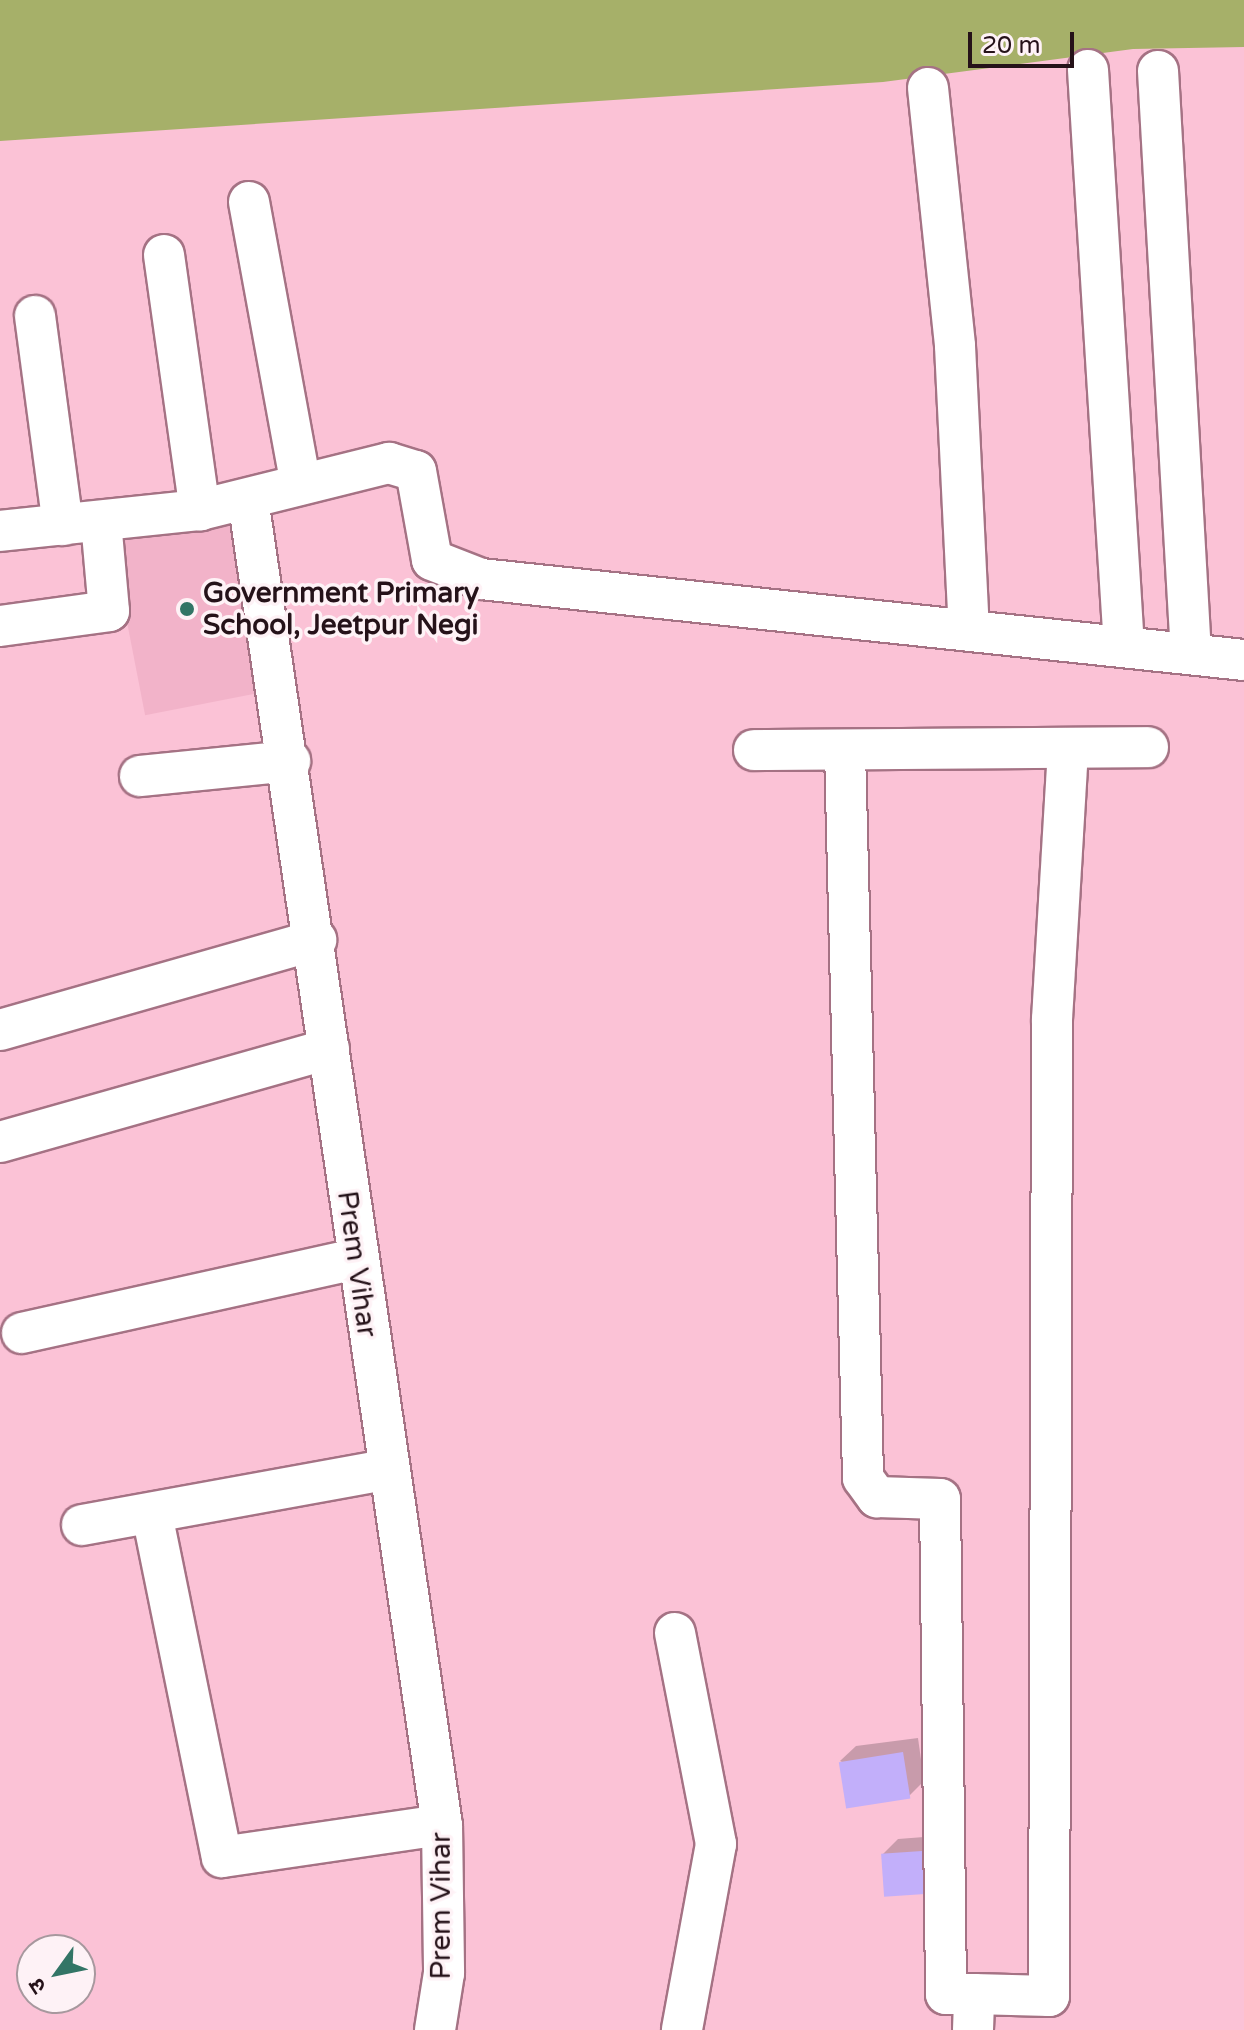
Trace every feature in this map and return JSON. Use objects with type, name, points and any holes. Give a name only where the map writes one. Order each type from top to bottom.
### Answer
[{"type":"street","points":[[1088,70],[1124,647]]},
{"type":"street","points":[[1158,71],[1191,654]]},
{"type":"street","points":[[928,88],[955,346],[969,631]]},
{"type":"street","points":[[249,202],[301,484]]},
{"type":"street","points":[[164,255],[200,510]]},
{"type":"street","points":[[0,626],[109,611],[82,523],[35,316]]},
{"type":"street","points":[[0,531],[200,510],[389,463],[416,471],[432,560],[481,579],[1244,660]]},
{"type":"street","name":"Prem Vihar","points":[[248,499],[316,940],[385,1470],[442,1825],[444,1973],[435,2030]]},
{"type":"street","points":[[754,750],[1068,751],[1148,747]]},
{"type":"street","points":[[845,750],[863,1478],[877,1497],[940,1499],[946,1994],[973,2012],[1049,1996],[1052,1019],[1068,751]]},
{"type":"street","points":[[140,776],[290,761]]},
{"type":"street","points":[[0,1030],[316,940]]},
{"type":"street","points":[[0,1142],[329,1049]]},
{"type":"street","points":[[22,1333],[356,1259]]},
{"type":"street","points":[[82,1525],[385,1470]]},
{"type":"street","points":[[152,1514],[222,1857],[442,1825]]},
{"type":"street","points":[[675,1633],[716,1844],[682,2030]]},
{"type":"shaded area","name":"Government Primary School, Jeetpur Negi","points":[[237,517],[271,691],[145,715],[111,541]]},
{"type":"green space","points":[[0,0],[1244,0],[1244,47],[1133,49],[883,82],[0,141]]},
{"type":"building","points":[[903,1752],[910,1798],[846,1809],[839,1762]]},
{"type":"building","points":[[922,1851],[925,1894],[884,1897],[881,1854]]},
{"type":"place","name":"Government Primary School, Jeetpur Negi","points":[[187,609]]}]
